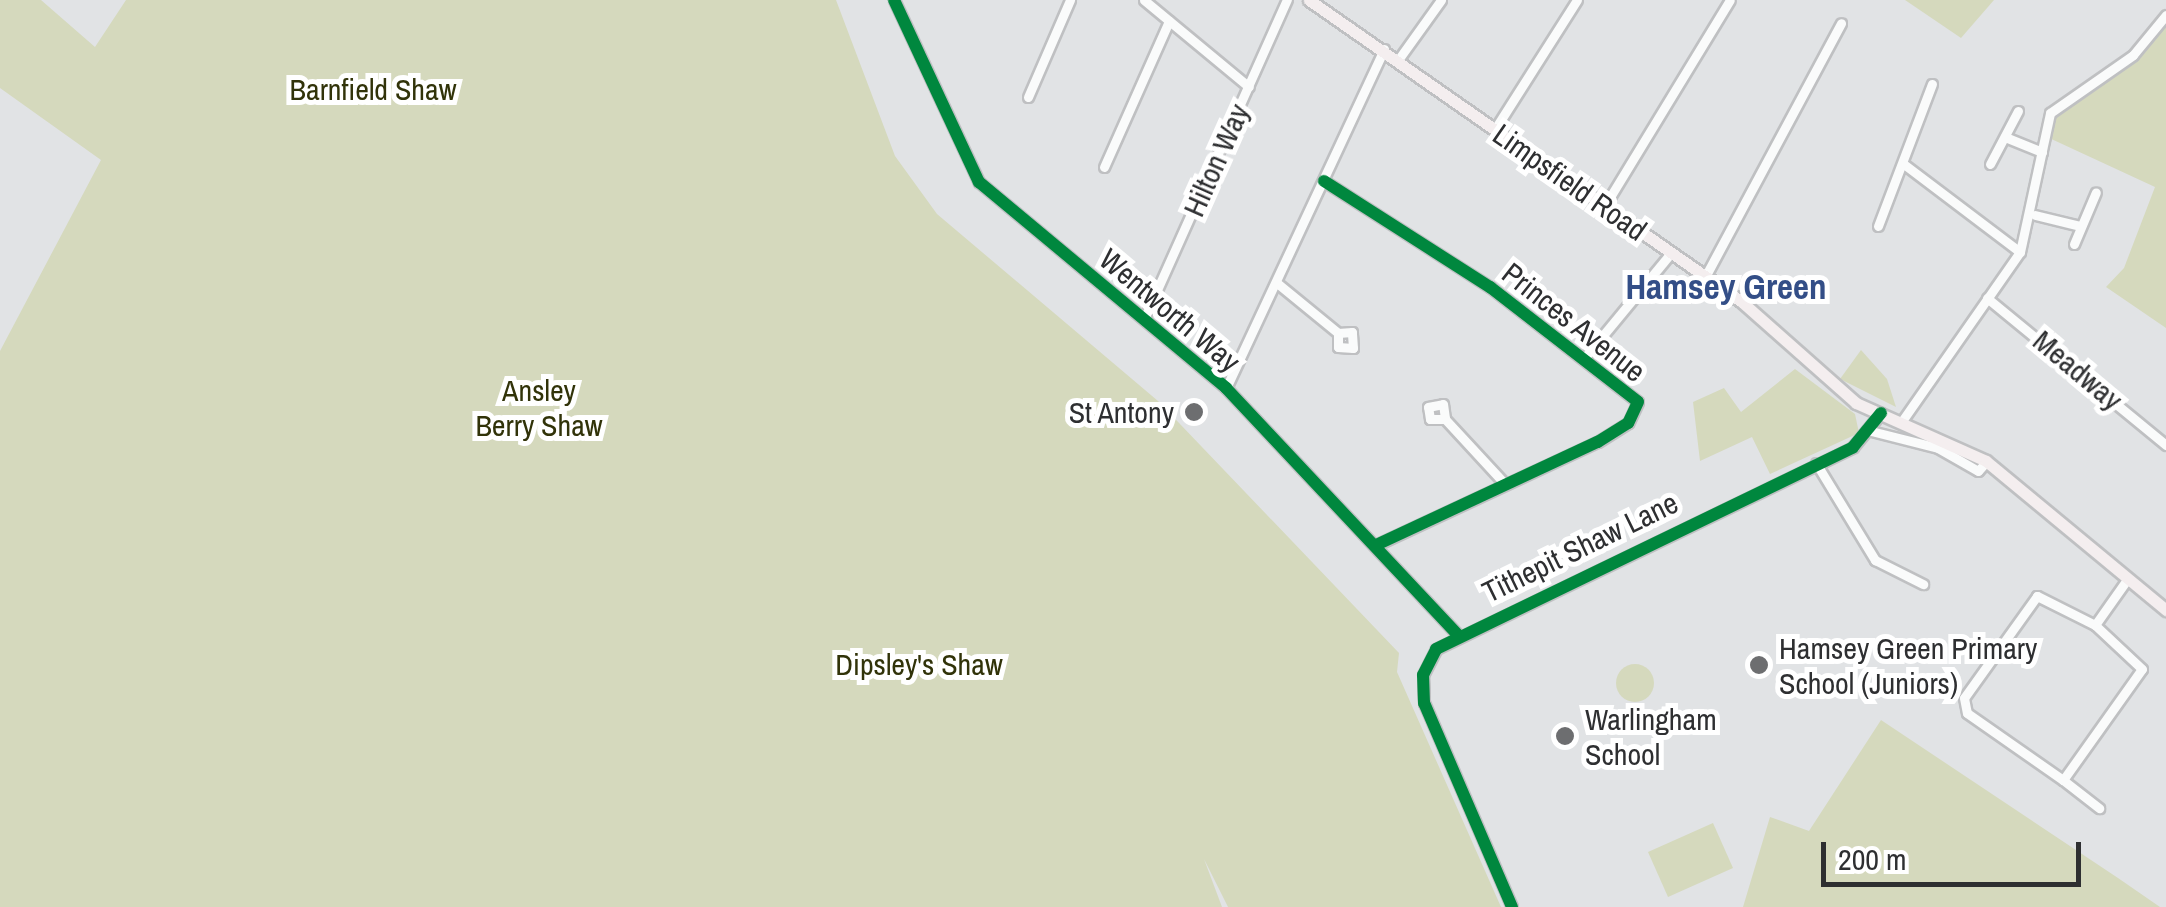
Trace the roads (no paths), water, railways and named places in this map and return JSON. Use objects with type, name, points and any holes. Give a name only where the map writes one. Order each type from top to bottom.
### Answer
[{"type":"main road","name":"Limpsfield Road","points":[[1309,0],[1705,277],[1832,385],[1880,414],[1986,462],[2166,610]]},
{"type":"street","name":"Wentworth Way","points":[[894,0],[970,171],[1226,388],[1456,634]]},
{"type":"street","points":[[1028,97],[1070,0]]},
{"type":"street","points":[[1144,0],[1249,87]]},
{"type":"street","name":"Hilton Way","points":[[1144,319],[1287,0]]},
{"type":"street","points":[[1398,60],[1441,0]]},
{"type":"street","points":[[1495,128],[1577,0]]},
{"type":"street","points":[[1604,207],[1730,0]]},
{"type":"street","points":[[1902,421],[2020,252],[2035,215],[2042,152],[2063,97],[2133,55],[2166,15]]},
{"type":"street","points":[[1104,167],[1169,20]]},
{"type":"street","points":[[1705,277],[1841,23]]},
{"type":"street","points":[[1226,388],[1384,49]]},
{"type":"street","points":[[1878,226],[1906,165],[1932,84]]},
{"type":"street","points":[[1990,164],[2018,111]]},
{"type":"street","points":[[2005,137],[2042,152]]},
{"type":"street","points":[[1906,165],[2020,252]]},
{"type":"street","name":"Princes Avenue","points":[[1324,181],[1586,356],[1639,410],[1597,442],[1376,545]]},
{"type":"street","points":[[2074,244],[2096,192]]},
{"type":"street","points":[[2035,215],[2080,226]]},
{"type":"street","points":[[1586,356],[1672,254]]},
{"type":"street","points":[[1276,283],[1338,334]]},
{"type":"street","name":"Meadway","points":[[1987,298],[2166,445]]},
{"type":"street","name":"Tithepit Shaw Lane","points":[[1512,907],[1424,703],[1429,659],[1456,634],[1816,464],[1870,431],[1880,414]]},
{"type":"street","points":[[1444,420],[1505,484]]},
{"type":"street","points":[[1870,431],[1938,448],[1978,471],[1986,462]]},
{"type":"street","points":[[1816,464],[1875,560],[1923,584]]},
{"type":"street","points":[[2095,625],[2126,580]]},
{"type":"street","points":[[2063,780],[2142,669],[2095,625],[2037,596],[1964,698],[1968,713],[2099,808]]},
{"type":"place","name":"St Antony","points":[[1194,412]]},
{"type":"place","name":"Hamsey Green Primary School (Juniors)","points":[[1759,665]]},
{"type":"place","name":"Warlingham School","points":[[1565,736]]},
{"type":"district","name":"Hamsey Green","points":[[1726,287]]},
{"type":"park label","name":"Barnfield Shaw","points":[[373,89]]},
{"type":"park label","name":"Ansley Berry Shaw","points":[[539,407]]},
{"type":"park label","name":"Dipsley's Shaw","points":[[919,664]]}]
